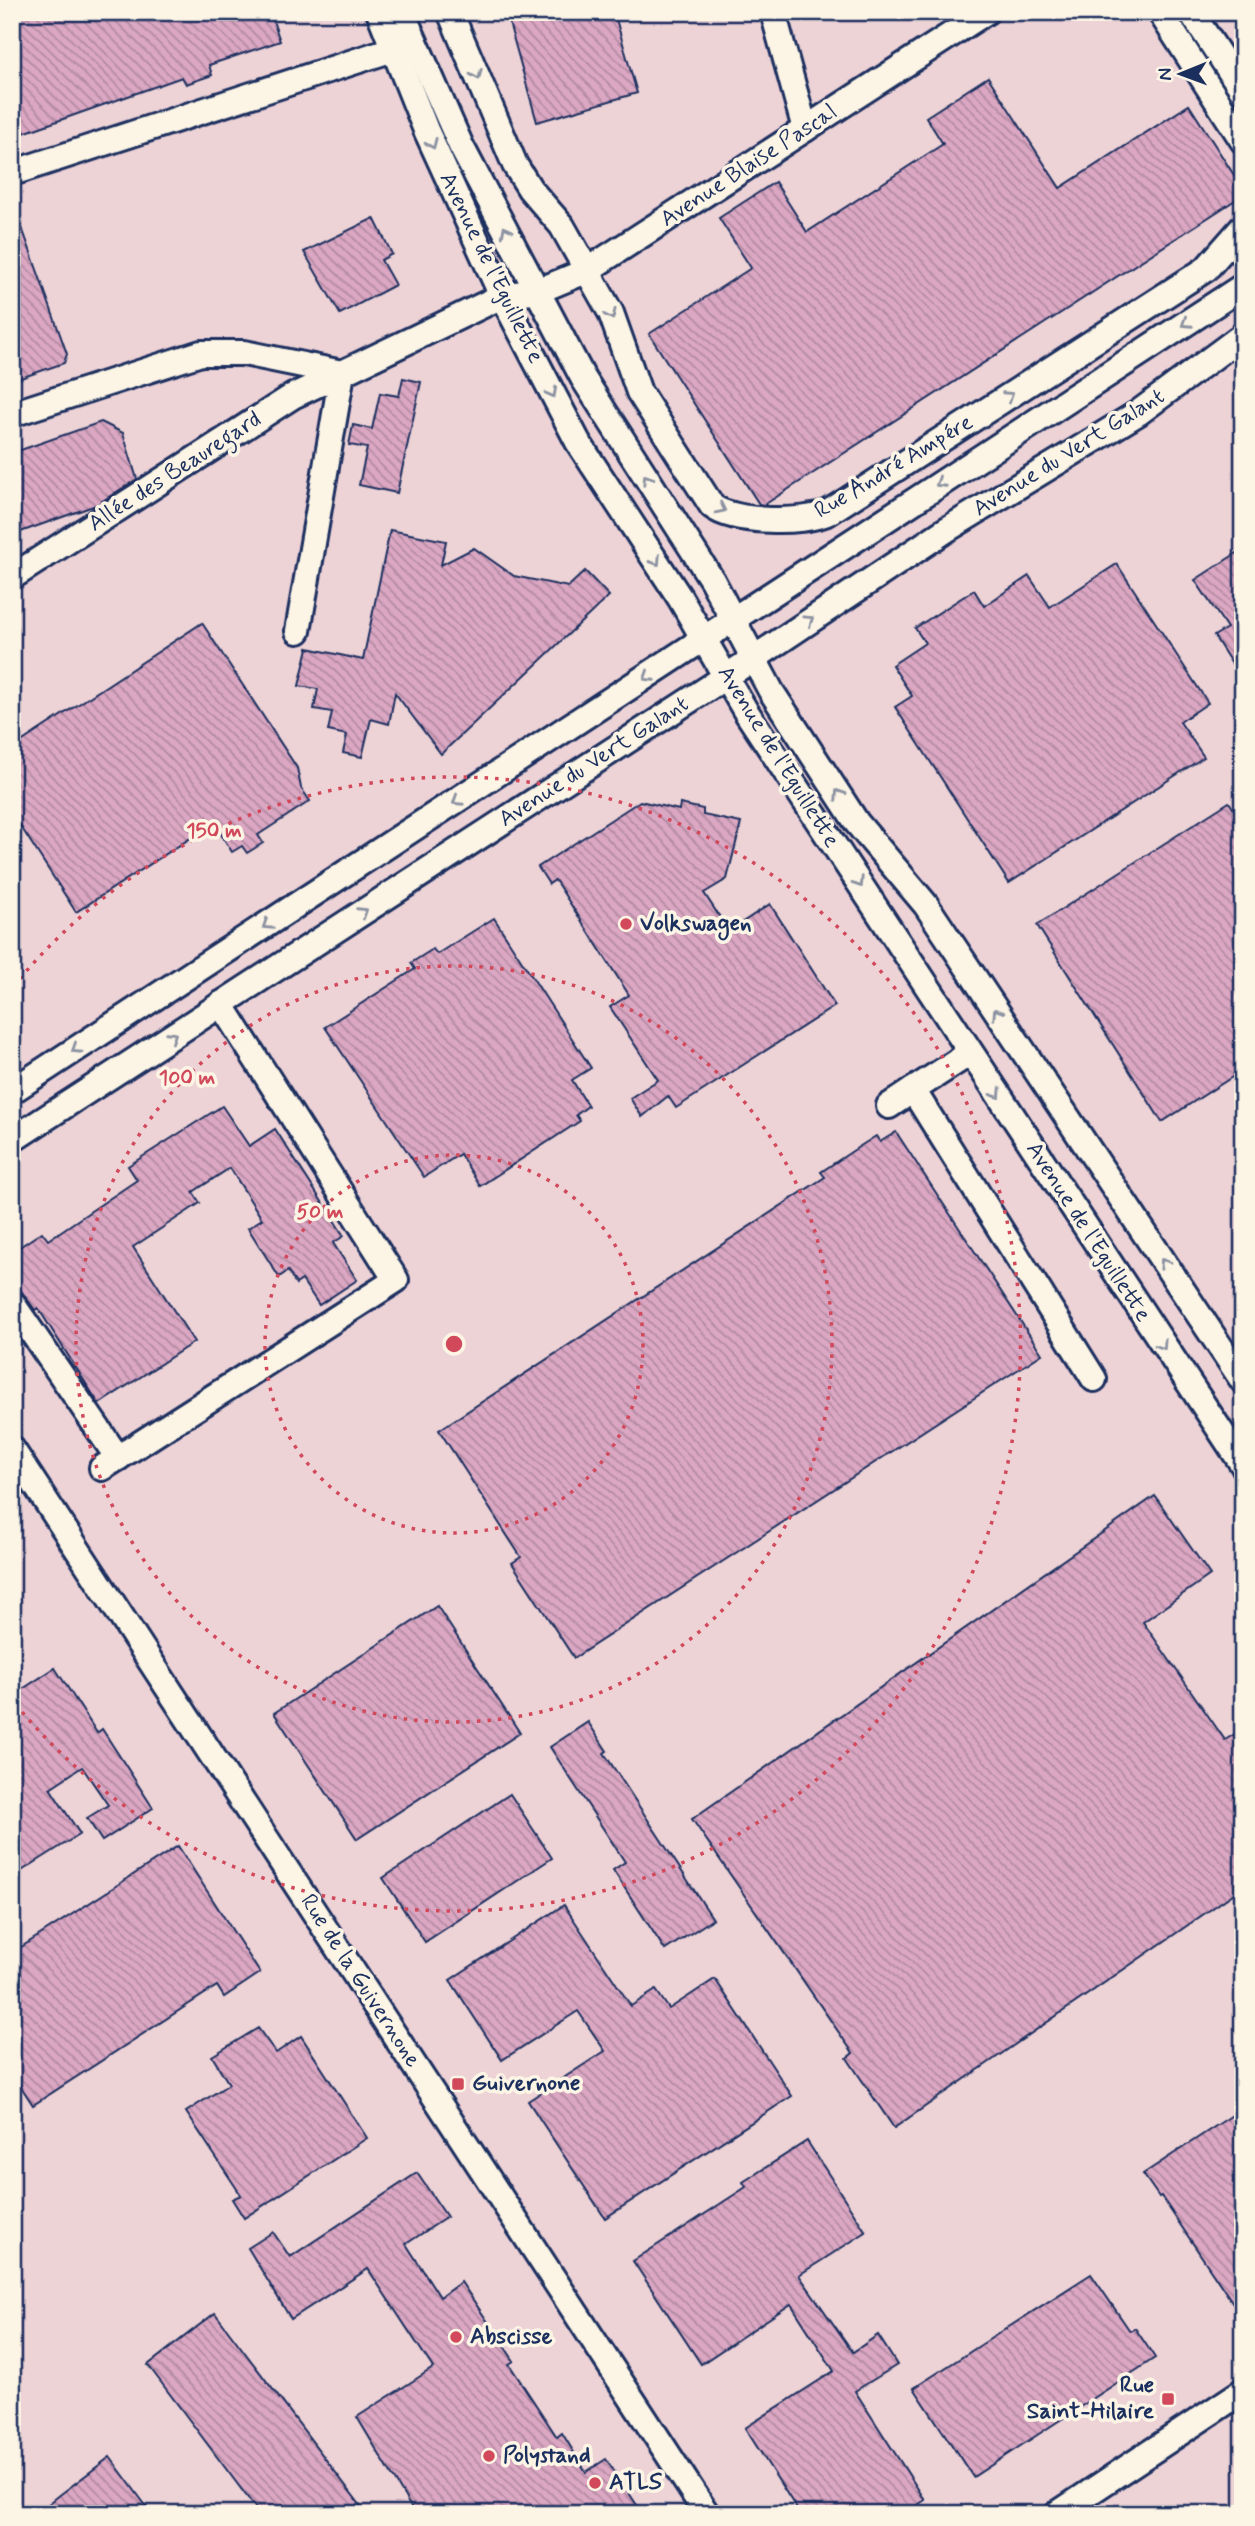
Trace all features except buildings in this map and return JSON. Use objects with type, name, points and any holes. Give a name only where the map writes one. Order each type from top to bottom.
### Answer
[{"type":"street","name":"Avenue de l'Eguillette","points":[[379,12],[426,130],[502,296],[578,442],[726,677],[970,1053],[1243,1465]]},
{"type":"street","name":"Avenue de l'Eguillette","points":[[402,12],[461,146],[583,378],[735,620],[753,659],[858,822],[926,905],[1243,1381]]},
{"type":"street","name":"Rue André Ampére","points":[[450,12],[515,165],[530,189],[562,226],[611,313],[639,392],[712,506],[725,514],[808,520],[829,512],[1206,269],[1243,227]]},
{"type":"street","points":[[773,12],[806,129]]},
{"type":"street","name":"Avenue Blaise Pascal","points":[[502,296],[538,291],[586,271],[986,12]]},
{"type":"street","points":[[1160,12],[1243,141]]},
{"type":"street","points":[[1191,12],[1243,91]]},
{"type":"street","points":[[12,173],[393,49]]},
{"type":"street","name":"Avenue du Vert Galant","points":[[12,1091],[1243,286]]},
{"type":"street","name":"Allée des Beauregard","points":[[12,577],[293,396],[502,296]]},
{"type":"street","name":"Avenue du Vert Galant","points":[[12,1140],[726,677],[946,530],[1138,413],[1243,335]]},
{"type":"street","points":[[12,414],[201,353],[244,353],[342,373],[298,631]]},
{"type":"street","points":[[12,1303],[110,1463],[396,1280],[220,1004]]},
{"type":"street","points":[[889,1106],[970,1053]]},
{"type":"street","points":[[914,1090],[1094,1379]]},
{"type":"street","name":"Rue de la Guivernone","points":[[12,1448],[707,2514]]},
{"type":"street","points":[[1056,2514],[1243,2390]]},
{"type":"shaded area","points":[[12,12],[1243,12],[1243,2514],[12,2514]]},
{"type":"place","name":"Volkswagen","points":[[626,924]]},
{"type":"place","name":"Guivernone","points":[[458,2084]]},
{"type":"place","name":"Abscisse","points":[[456,2337]]},
{"type":"place","name":"Rue Saint-Hilaire","points":[[1168,2399]]},
{"type":"place","name":"Polystand","points":[[489,2456]]},
{"type":"place","name":"ATLS","points":[[595,2483]]}]
